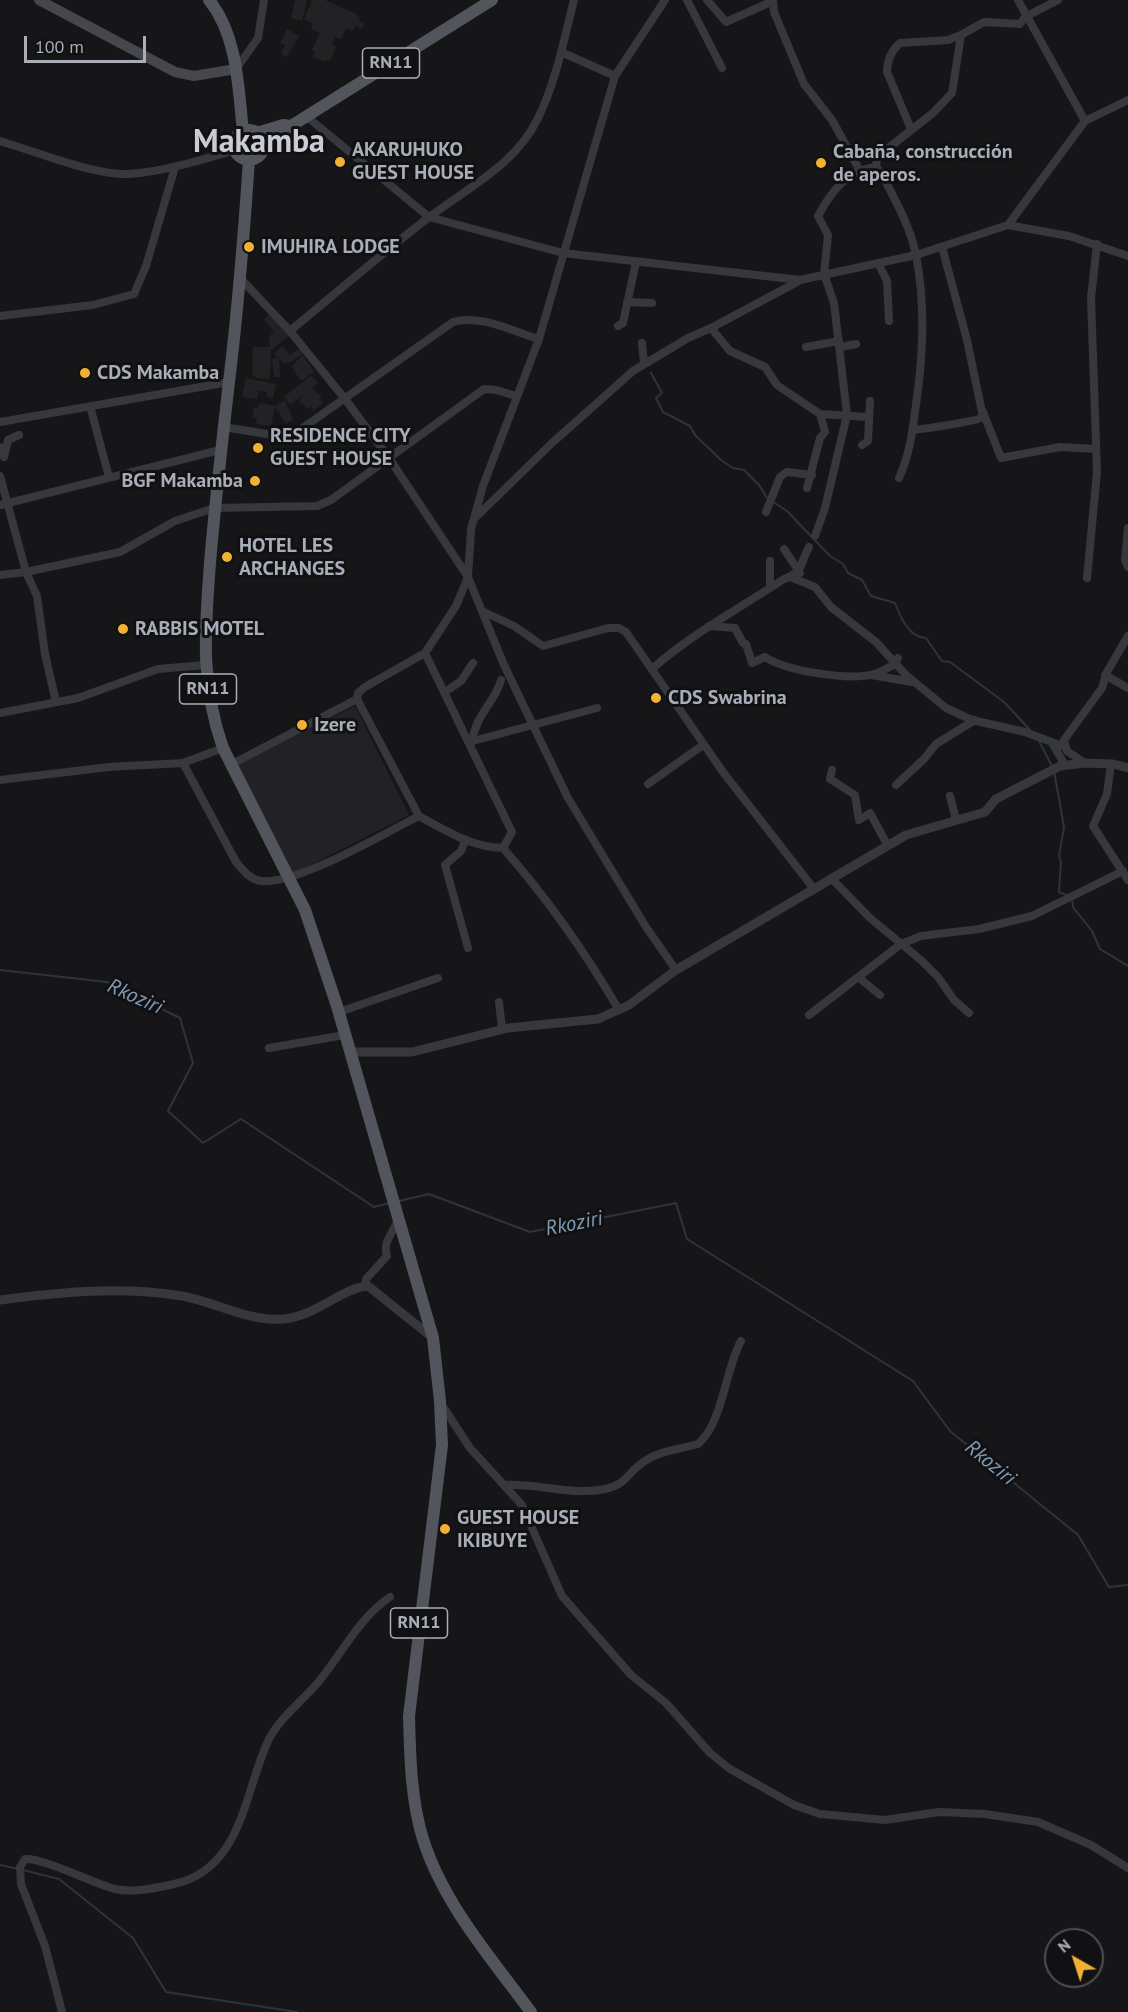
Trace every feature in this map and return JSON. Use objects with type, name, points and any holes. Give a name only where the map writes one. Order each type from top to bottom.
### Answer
[{"type":"main road","points":[[39,0],[175,72],[194,76],[236,69]]},
{"type":"main road","points":[[209,0],[217,10],[226,31],[236,69],[243,131],[234,143],[235,150],[238,156],[249,160]]},
{"type":"main road","name":"RN11","points":[[492,0],[306,116],[291,126],[284,136],[263,149],[260,155],[249,160],[241,279],[220,450],[204,634],[205,665],[217,729],[223,748],[305,910],[339,1012],[433,1338],[442,1445],[410,1704],[410,1758],[425,1845],[459,1914],[531,2012]]},
{"type":"main road","name":"RN11","points":[[243,131],[257,133],[283,125],[291,126]]},
{"type":"main road","points":[[257,133],[261,137],[263,149]]},
{"type":"street","points":[[236,69],[258,38],[264,0]]},
{"type":"street","points":[[290,331],[429,217],[488,176],[518,147],[539,117],[561,52],[573,0]]},
{"type":"street","points":[[503,848],[485,848],[465,841],[419,816],[357,699],[358,693],[425,654],[456,606],[468,577],[471,529],[483,486],[539,339],[615,76],[665,0]]},
{"type":"street","points":[[687,0],[722,68]]},
{"type":"street","points":[[707,0],[726,22],[773,0],[774,12],[804,84],[832,120],[859,169]]},
{"type":"street","points":[[1018,0],[1025,17],[1072,94],[1085,121]]},
{"type":"street","points":[[911,129],[887,72],[887,63],[892,51],[900,43],[948,40],[984,22],[1017,25],[1025,17],[1058,0]]},
{"type":"street","points":[[899,478],[907,463],[913,430],[924,340],[916,255],[903,214],[876,167],[877,157],[895,146],[952,93],[961,35]]},
{"type":"street","points":[[561,52],[615,76]]},
{"type":"street","points":[[1008,225],[1085,121],[1128,100]]},
{"type":"street","points":[[306,116],[429,217],[563,253],[800,280]]},
{"type":"street","points":[[0,141],[106,172],[129,174],[175,167],[235,150]]},
{"type":"street","points":[[0,316],[93,304],[134,294],[146,266],[175,167]]},
{"type":"street","points":[[815,536],[825,508],[847,415],[834,303],[824,274],[828,235],[818,216],[845,178],[859,169],[876,167]]},
{"type":"street","points":[[474,519],[552,442],[644,363],[800,280],[916,255],[1008,225],[1069,236],[1128,256]]},
{"type":"street","points":[[1087,578],[1097,472],[1091,298],[1097,244]]},
{"type":"street","points":[[913,430],[956,422],[976,422],[983,417],[942,247]]},
{"type":"street","points":[[618,326],[623,323],[636,262]]},
{"type":"street","points":[[878,263],[887,281],[889,321]]},
{"type":"street","points":[[241,279],[290,331],[345,399],[389,458],[468,577],[504,664],[568,798],[646,927],[676,970]]},
{"type":"street","points":[[627,302],[652,303]]},
{"type":"street","points":[[223,427],[280,436],[289,435],[345,399],[453,322],[465,319],[479,320],[539,339]]},
{"type":"street","points":[[711,328],[730,351],[747,357],[752,363],[765,368],[777,385],[820,414],[869,417]]},
{"type":"street","points":[[642,342],[644,363]]},
{"type":"street","points":[[806,347],[856,344]]},
{"type":"street","points":[[0,422],[229,382]]},
{"type":"street","points":[[0,575],[26,572],[120,552],[175,521],[214,508],[317,506],[331,500],[484,389],[488,388],[516,396]]},
{"type":"street","points":[[862,445],[868,441],[870,401]]},
{"type":"street","points":[[90,406],[109,477]]},
{"type":"street","points":[[982,410],[1001,458],[1051,448],[1095,449]]},
{"type":"street","points":[[807,488],[825,427],[820,414]]},
{"type":"street","points":[[0,447],[4,457],[6,438],[19,435]]},
{"type":"street","points":[[0,505],[220,450]]},
{"type":"street","points":[[766,512],[780,477],[787,471],[812,475]]},
{"type":"street","points":[[0,476],[9,502],[26,572],[38,596],[45,654],[56,702]]},
{"type":"street","points":[[1128,528],[1125,560],[1128,567]]},
{"type":"street","points":[[653,668],[679,646],[709,626],[800,571],[809,547]]},
{"type":"street","points":[[784,549],[800,571],[803,582]]},
{"type":"street","points":[[770,561],[770,588]]},
{"type":"street","points":[[790,577],[815,587],[831,607],[876,642],[912,679],[946,708],[975,720],[1025,732],[1065,747],[1085,763]]},
{"type":"street","points":[[484,612],[514,626],[543,646],[608,628],[619,627],[626,632],[653,668],[703,746],[814,889]]},
{"type":"street","points":[[730,613],[735,628],[746,644],[752,663],[765,657],[778,665],[825,675],[871,675],[912,679]]},
{"type":"street","points":[[709,626],[735,628]]},
{"type":"street","points":[[1065,747],[1064,740],[1093,703],[1102,688],[1105,675],[1128,636]]},
{"type":"street","points":[[425,654],[471,742],[512,832],[503,848]]},
{"type":"street","points":[[871,675],[896,661]]},
{"type":"street","points":[[446,692],[460,681],[473,663]]},
{"type":"street","points":[[0,713],[101,691],[158,669],[205,665]]},
{"type":"street","points":[[1105,675],[1128,688]]},
{"type":"street","points":[[471,742],[481,714],[498,689],[501,680]]},
{"type":"street","points":[[232,764],[357,699]]},
{"type":"street","points":[[471,742],[597,708]]},
{"type":"street","points":[[896,785],[924,759],[936,744],[975,720]]},
{"type":"street","points":[[1051,742],[1065,765]]},
{"type":"street","points":[[648,784],[703,746]]},
{"type":"street","points":[[0,780],[109,767],[183,763],[223,748]]},
{"type":"street","points":[[183,763],[236,862],[248,875],[262,882],[291,879],[419,816]]},
{"type":"street","points":[[1111,764],[1107,794],[1093,826],[1128,880]]},
{"type":"street","points":[[350,1052],[412,1052],[502,1029],[598,1019],[619,1010],[676,970],[906,835],[985,812],[996,799],[1041,774],[1065,765],[1111,764],[1128,768]]},
{"type":"street","points":[[832,770],[831,779],[855,795],[859,820],[870,813],[888,846]]},
{"type":"street","points":[[950,796],[956,820]]},
{"type":"street","points":[[465,841],[461,851],[446,865],[468,948]]},
{"type":"street","points":[[503,848],[551,906],[583,950],[619,1010]]},
{"type":"street","points":[[809,1016],[901,944],[921,936],[979,929],[1032,916],[1123,871]]},
{"type":"street","points":[[832,879],[870,918],[938,977],[954,1000],[969,1013]]},
{"type":"street","points":[[858,976],[880,995]]},
{"type":"street","points":[[339,1012],[438,978]]},
{"type":"street","points":[[499,1002],[502,1029]]},
{"type":"street","points":[[269,1048],[345,1035]]},
{"type":"street","points":[[365,1286],[366,1279],[387,1256],[384,1248],[396,1226],[397,1211]]},
{"type":"street","points":[[0,1300],[98,1290],[145,1292],[184,1297],[268,1319],[284,1319],[305,1315],[365,1286]]},
{"type":"street","points":[[365,1286],[433,1338]]},
{"type":"street","points":[[504,1485],[524,1484],[583,1491],[607,1489],[623,1484],[631,1472],[651,1457],[698,1444],[704,1439],[720,1404],[741,1341]]},
{"type":"street","points":[[440,1401],[470,1448],[526,1511],[553,1581],[570,1606],[631,1675],[666,1703],[710,1753],[730,1769],[794,1805],[820,1814],[885,1820],[927,1813],[973,1813],[1038,1822],[1091,1845],[1128,1868]]},
{"type":"street","points":[[62,2012],[45,1946],[21,1884],[20,1867],[25,1859],[128,1891],[177,1884],[204,1872],[219,1858],[235,1835],[267,1744],[277,1728],[319,1682],[346,1640],[373,1609],[390,1597]]},
{"type":"shaded area","points":[[295,0],[307,0],[302,21],[291,18]]},
{"type":"shaded area","points":[[312,0],[325,0],[354,13],[364,24],[362,29],[355,26],[353,31],[346,28],[341,39],[335,37],[332,45],[336,47],[330,61],[325,62],[313,57],[315,52],[312,50],[320,33],[311,29],[313,23],[304,20],[309,7],[313,8],[309,6]]},
{"type":"shaded area","points":[[287,29],[299,36],[287,57],[281,54],[285,45],[280,43]]},
{"type":"shaded area","points":[[271,313],[289,336],[271,350],[270,379],[255,378],[255,375],[252,375],[253,347],[270,347],[269,337],[274,331],[264,320]]},
{"type":"shaded area","points":[[283,346],[290,355],[300,348],[304,353],[289,363],[284,363],[279,358],[280,377],[274,377],[272,359],[277,358],[274,353]]},
{"type":"shaded area","points":[[303,355],[314,372],[301,381],[291,366]]},
{"type":"shaded area","points":[[312,375],[318,383],[310,390],[313,389],[322,397],[320,399],[323,403],[314,411],[311,407],[308,409],[299,402],[303,395],[290,405],[284,397]]},
{"type":"shaded area","points":[[246,378],[276,384],[273,398],[266,397],[267,392],[259,391],[257,399],[242,397]]},
{"type":"shaded area","points":[[285,400],[293,420],[285,423],[275,406]]},
{"type":"shaded area","points":[[260,403],[275,406],[271,427],[256,424],[257,418],[252,417],[254,407],[258,408]]},
{"type":"shaded area","points":[[355,706],[409,815],[291,875],[235,766]]},
{"type":"waterway","points":[[651,373],[662,393],[656,398],[663,412],[690,426],[695,435],[721,460],[733,468],[744,470],[759,485],[767,498],[787,511],[830,556],[843,564],[848,573],[862,580],[871,596],[895,603],[910,630],[926,638],[942,661],[950,662],[1004,702],[1030,730]]},
{"type":"waterway","points":[[1038,739],[1052,766]]},
{"type":"waterway","points":[[1054,771],[1064,827],[1059,856],[1061,862],[1059,892],[1067,895]]},
{"type":"waterway","points":[[1072,898],[1073,907],[1092,931],[1100,949],[1128,966]]},
{"type":"waterway","name":"Rkoziri","points":[[0,970],[107,982],[180,1018],[193,1063],[168,1111],[203,1143],[241,1119],[374,1207],[390,1203]]},
{"type":"waterway","name":"Rkoziri","points":[[399,1201],[429,1194],[530,1232],[676,1203],[687,1239],[913,1381],[950,1431],[1078,1535],[1109,1587],[1128,1585]]},
{"type":"waterway","points":[[0,1865],[18,1869]]},
{"type":"waterway","points":[[23,1870],[59,1879],[133,1938],[166,1992],[297,2012]]},
{"type":"place","name":"AKARUHUKO GUEST HOUSE","points":[[340,162]]},
{"type":"place","name":"Cabaña, construcción de aperos.","points":[[821,163]]},
{"type":"place","name":"IMUHIRA LODGE","points":[[249,247]]},
{"type":"place","name":"CDS Makamba","points":[[85,373]]},
{"type":"place","name":"RESIDENCE CITY GUEST HOUSE","points":[[258,448]]},
{"type":"place","name":"BGF Makamba","points":[[255,481]]},
{"type":"place","name":"HOTEL LES ARCHANGES","points":[[227,557]]},
{"type":"place","name":"RABBIS MOTEL","points":[[123,629]]},
{"type":"place","name":"CDS Swabrina","points":[[656,698]]},
{"type":"place","name":"Izere","points":[[302,725]]},
{"type":"place","name":"GUEST HOUSE IKIBUYE","points":[[445,1529]]},
{"type":"district","name":"Makamba","points":[[259,143]]}]
